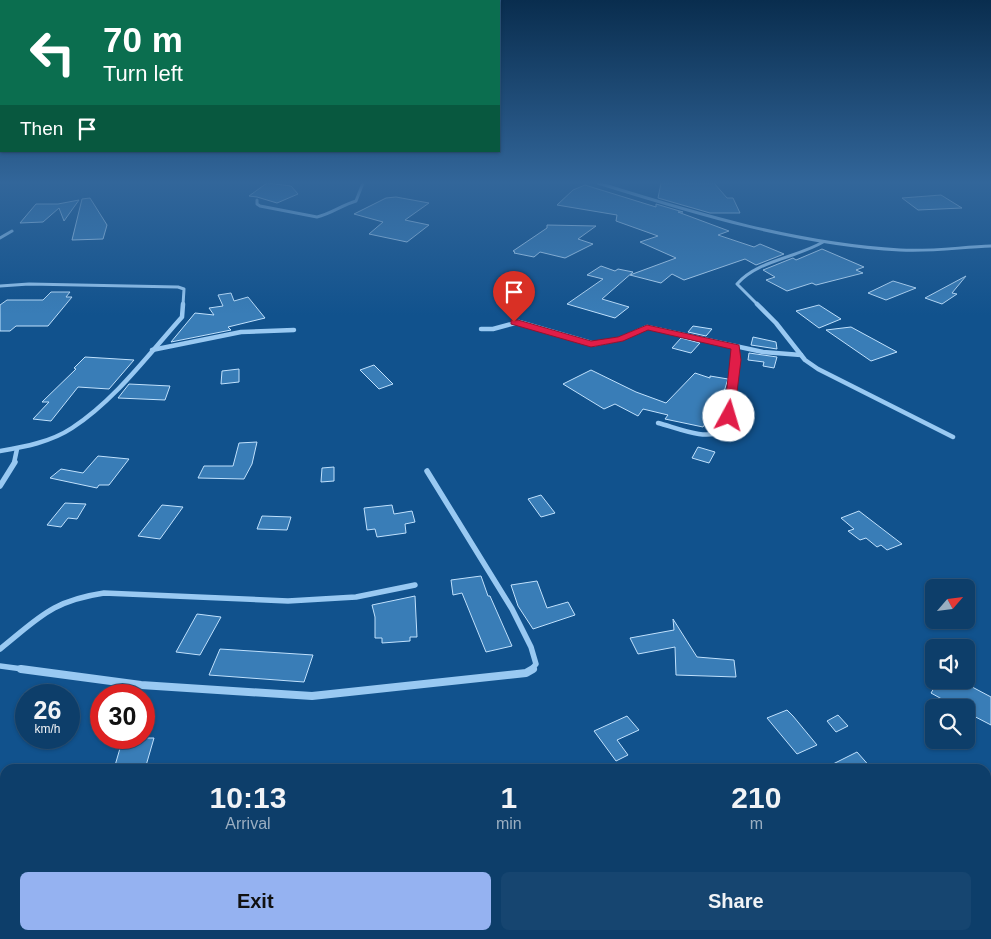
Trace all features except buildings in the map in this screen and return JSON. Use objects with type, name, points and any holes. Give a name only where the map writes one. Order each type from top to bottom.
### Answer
[{"type":"street","points":[[749,227],[807,240],[902,250],[991,246]]},
{"type":"street","points":[[0,238],[12,231]]},
{"type":"street","points":[[823,242],[815,248],[748,272],[740,278],[737,284],[776,323],[801,355],[818,369],[953,437]]},
{"type":"street","points":[[0,286],[49,284],[178,287],[184,289],[182,317],[103,404],[71,429],[31,446],[0,451]]},
{"type":"street","points":[[481,329],[493,329],[519,322],[580,342],[596,344],[620,339],[647,327],[763,352],[801,355]]},
{"type":"street","points":[[152,350],[241,332],[294,330]]},
{"type":"street","points":[[658,423],[704,435],[711,436],[720,432],[729,416],[736,347]]},
{"type":"street","points":[[0,486],[15,462],[17,449]]},
{"type":"street","points":[[0,666],[141,685],[312,696],[526,673],[533,669],[536,664],[512,609],[427,471]]},
{"type":"street","points":[[0,649],[52,607],[68,600],[90,595],[104,593],[288,601],[356,597],[415,585]]},
{"type":"route","points":[[514,322],[591,344],[620,339],[647,327],[736,347],[729,416]]}]
